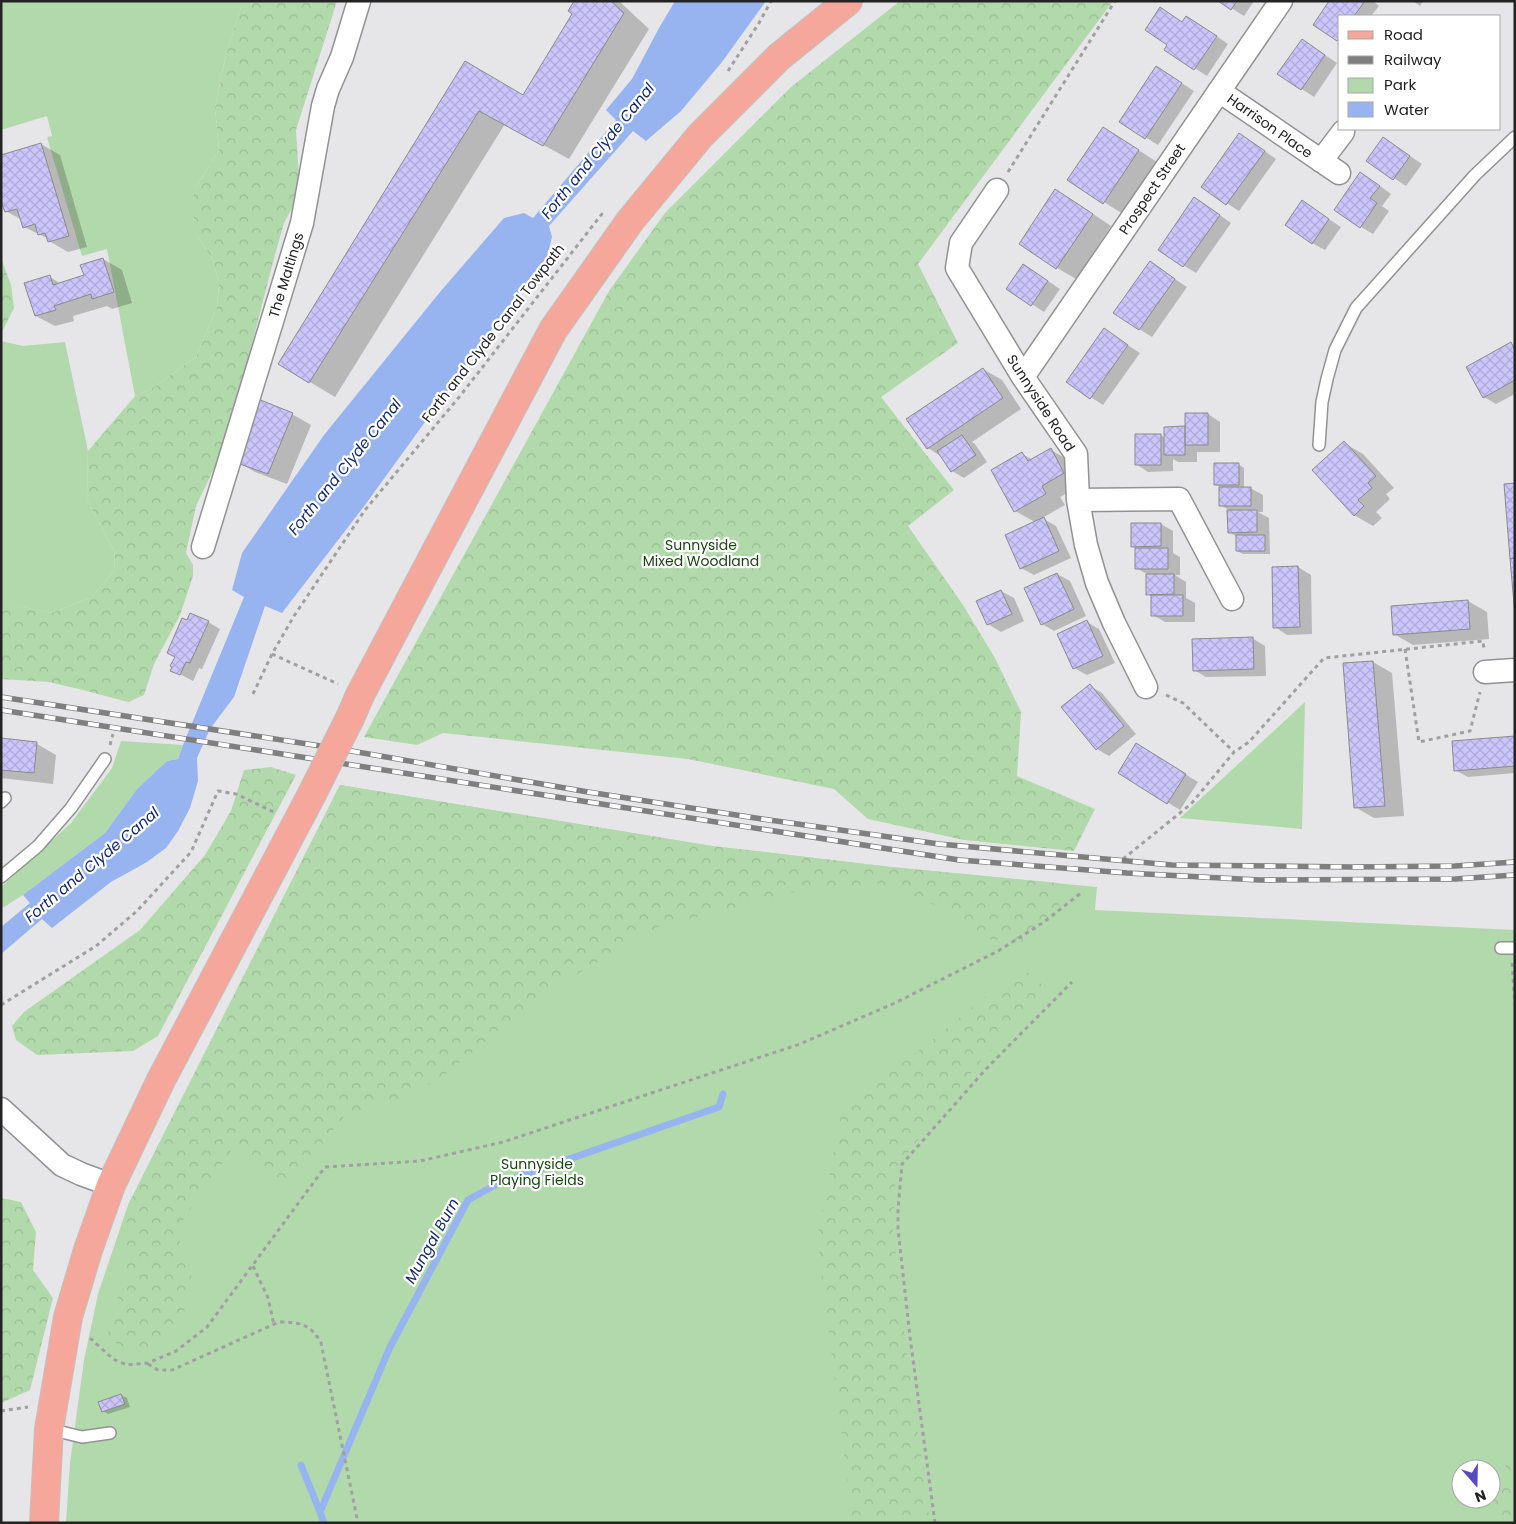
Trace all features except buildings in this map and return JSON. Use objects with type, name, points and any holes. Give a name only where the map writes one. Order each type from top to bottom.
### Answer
[{"type":"main road","points":[[44,1523],[49,1429],[68,1317],[88,1250],[111,1185],[161,1080],[554,330],[630,221],[700,136],[779,57],[848,1]]},
{"type":"street","name":"The Maltings","points":[[202,548],[302,223],[323,106],[342,57],[359,1]]},
{"type":"street","name":"Prospect Street","points":[[1023,377],[1281,1]]},
{"type":"street","name":"Harrison Place","points":[[1219,91],[1330,167],[1343,132]]},
{"type":"street","name":"Sunnyside Road","points":[[997,190],[961,244],[957,268],[1023,377],[1076,454],[1078,500],[1086,545],[1097,582],[1114,623],[1146,686]]},
{"type":"street","points":[[1078,500],[1179,499],[1232,599]]},
{"type":"street","points":[[1485,672],[1515,670]]},
{"type":"street","points":[[1,1109],[62,1164],[81,1174],[111,1185]]},
{"type":"lane","points":[[1319,445],[1322,402],[1327,379],[1335,350],[1356,308],[1475,175],[1515,137]]},
{"type":"lane","points":[[1,877],[38,846],[71,808],[104,759]]},
{"type":"lane","points":[[49,1429],[82,1437],[110,1433]]},
{"type":"path","points":[[725,76],[771,1]]},
{"type":"path","points":[[997,190],[1115,1]]},
{"type":"path","name":"Forth and Clyde Canal Towpath","points":[[253,694],[272,654],[294,616],[365,510],[460,396],[606,208]]},
{"type":"path","points":[[1123,859],[1191,804],[1234,752],[1249,742],[1324,658],[1405,649],[1483,641],[1485,672],[1470,731],[1418,742],[1405,649]]},
{"type":"path","points":[[272,654],[356,706]]},
{"type":"path","points":[[1146,686],[1183,703],[1234,752]]},
{"type":"path","points":[[1,1005],[96,946],[137,911],[191,852],[218,791],[236,794],[296,823]]},
{"type":"path","points":[[88,1335],[113,1359],[127,1365],[148,1363],[176,1351],[207,1327],[325,1167],[420,1162],[502,1142],[800,1044],[895,1003],[998,951],[1044,922],[1081,893]]},
{"type":"path","points":[[1509,948],[1515,1007]]},
{"type":"path","points":[[935,1523],[910,1337],[898,1229],[902,1164],[985,1070],[1072,982]]},
{"type":"path","points":[[252,1266],[268,1298],[274,1324]]},
{"type":"path","points":[[148,1363],[158,1370],[172,1370],[279,1322],[295,1322],[308,1327],[316,1333],[321,1343],[358,1523]]},
{"type":"green space","points":[[1,1],[241,1],[241,7],[225,59],[215,108],[219,150],[195,189],[197,236],[213,260],[219,284],[217,307],[196,357],[154,387],[135,396],[107,249],[82,256],[47,137],[52,136],[47,116],[1,130]]},
{"type":"green space","points":[[241,1],[337,1],[296,130],[300,193],[284,223],[221,454],[196,506],[186,553],[193,565],[193,576],[180,615],[154,664],[144,695],[128,702],[49,682],[1,679],[1,596],[10,604],[51,613],[92,597],[114,571],[115,552],[87,500],[88,451],[135,396],[154,387],[196,357],[217,307],[219,284],[213,260],[197,236],[192,206],[195,189],[219,150],[215,108],[225,59],[241,7]]},
{"type":"green space","name":"Sunnyside Mixed Woodland","points":[[900,1],[1113,1],[918,264],[958,343],[881,397],[954,490],[908,526],[963,605],[995,658],[1021,712],[1017,776],[1095,809],[1074,851],[964,840],[868,819],[834,789],[688,759],[443,733],[417,745],[364,737],[609,291],[665,213],[791,87]]},
{"type":"green space","points":[[1,258],[11,285],[14,308],[1,334]]},
{"type":"green space","points":[[1,341],[23,346],[65,342],[88,451],[87,500],[115,552],[114,571],[92,597],[51,613],[9,604],[1,596]]},
{"type":"green space","points":[[1305,702],[1302,829],[1180,818]]},
{"type":"green space","points":[[121,741],[183,745],[178,759],[167,761],[137,789],[105,833],[23,895],[4,907],[1,906],[1,887],[71,823],[112,768]]},
{"type":"green space","points":[[271,767],[296,775],[158,1036],[133,1051],[37,1055],[16,1040],[12,1026],[24,1012],[140,930],[205,855],[231,811],[244,770]]},
{"type":"green space","name":"Sunnyside Playing Fields","points":[[340,785],[712,846],[891,867],[1097,887],[1095,910],[1515,930],[1515,1523],[66,1523],[70,1463],[84,1360],[98,1294],[128,1205]]},
{"type":"green space","points":[[340,785],[712,846],[891,867],[1058,883],[1060,904],[1049,928],[1022,941],[978,939],[935,905],[876,883],[799,891],[658,927],[543,994],[441,1078],[402,1098],[345,1115],[288,1186],[237,1142],[176,1230],[195,1288],[173,1335],[140,1354],[106,1339],[125,1272],[128,1205]]},
{"type":"green space","points":[[1022,967],[1049,991],[979,1063],[896,1168],[893,1230],[905,1337],[930,1523],[853,1523],[817,1239],[842,1110]]},
{"type":"green space","points":[[1,1198],[21,1202],[36,1232],[33,1270],[53,1298],[30,1390],[1,1403]]},
{"type":"green space","points":[[1515,1441],[1515,1523],[1483,1523],[1488,1509],[1501,1509],[1501,1477]]},
{"type":"water","name":"Forth and Clyde Canal","points":[[675,1],[766,1],[722,62],[681,111],[646,141],[633,131],[549,226],[552,237],[547,257],[498,321],[365,505],[282,613],[265,606],[234,697],[210,729],[197,758],[198,781],[190,808],[178,831],[166,848],[147,862],[111,882],[52,928],[42,919],[1,954],[1,927],[30,903],[23,895],[105,833],[137,789],[167,761],[178,759],[244,597],[232,590],[242,553],[324,435],[440,292],[504,218],[524,213],[533,218],[616,120],[606,110],[632,79]]},
{"type":"waterway","name":"Mungal Burn","points":[[324,1523],[320,1512],[390,1347],[468,1200],[497,1184],[719,1107],[723,1094]]},
{"type":"waterway","points":[[301,1465],[320,1512]]},
{"type":"railway","points":[[1,697],[340,749],[588,792],[939,844],[1172,865],[1353,867],[1455,866],[1515,862]]},
{"type":"railway","points":[[1,710],[959,860],[1127,873],[1259,880],[1455,879],[1515,875]]}]
